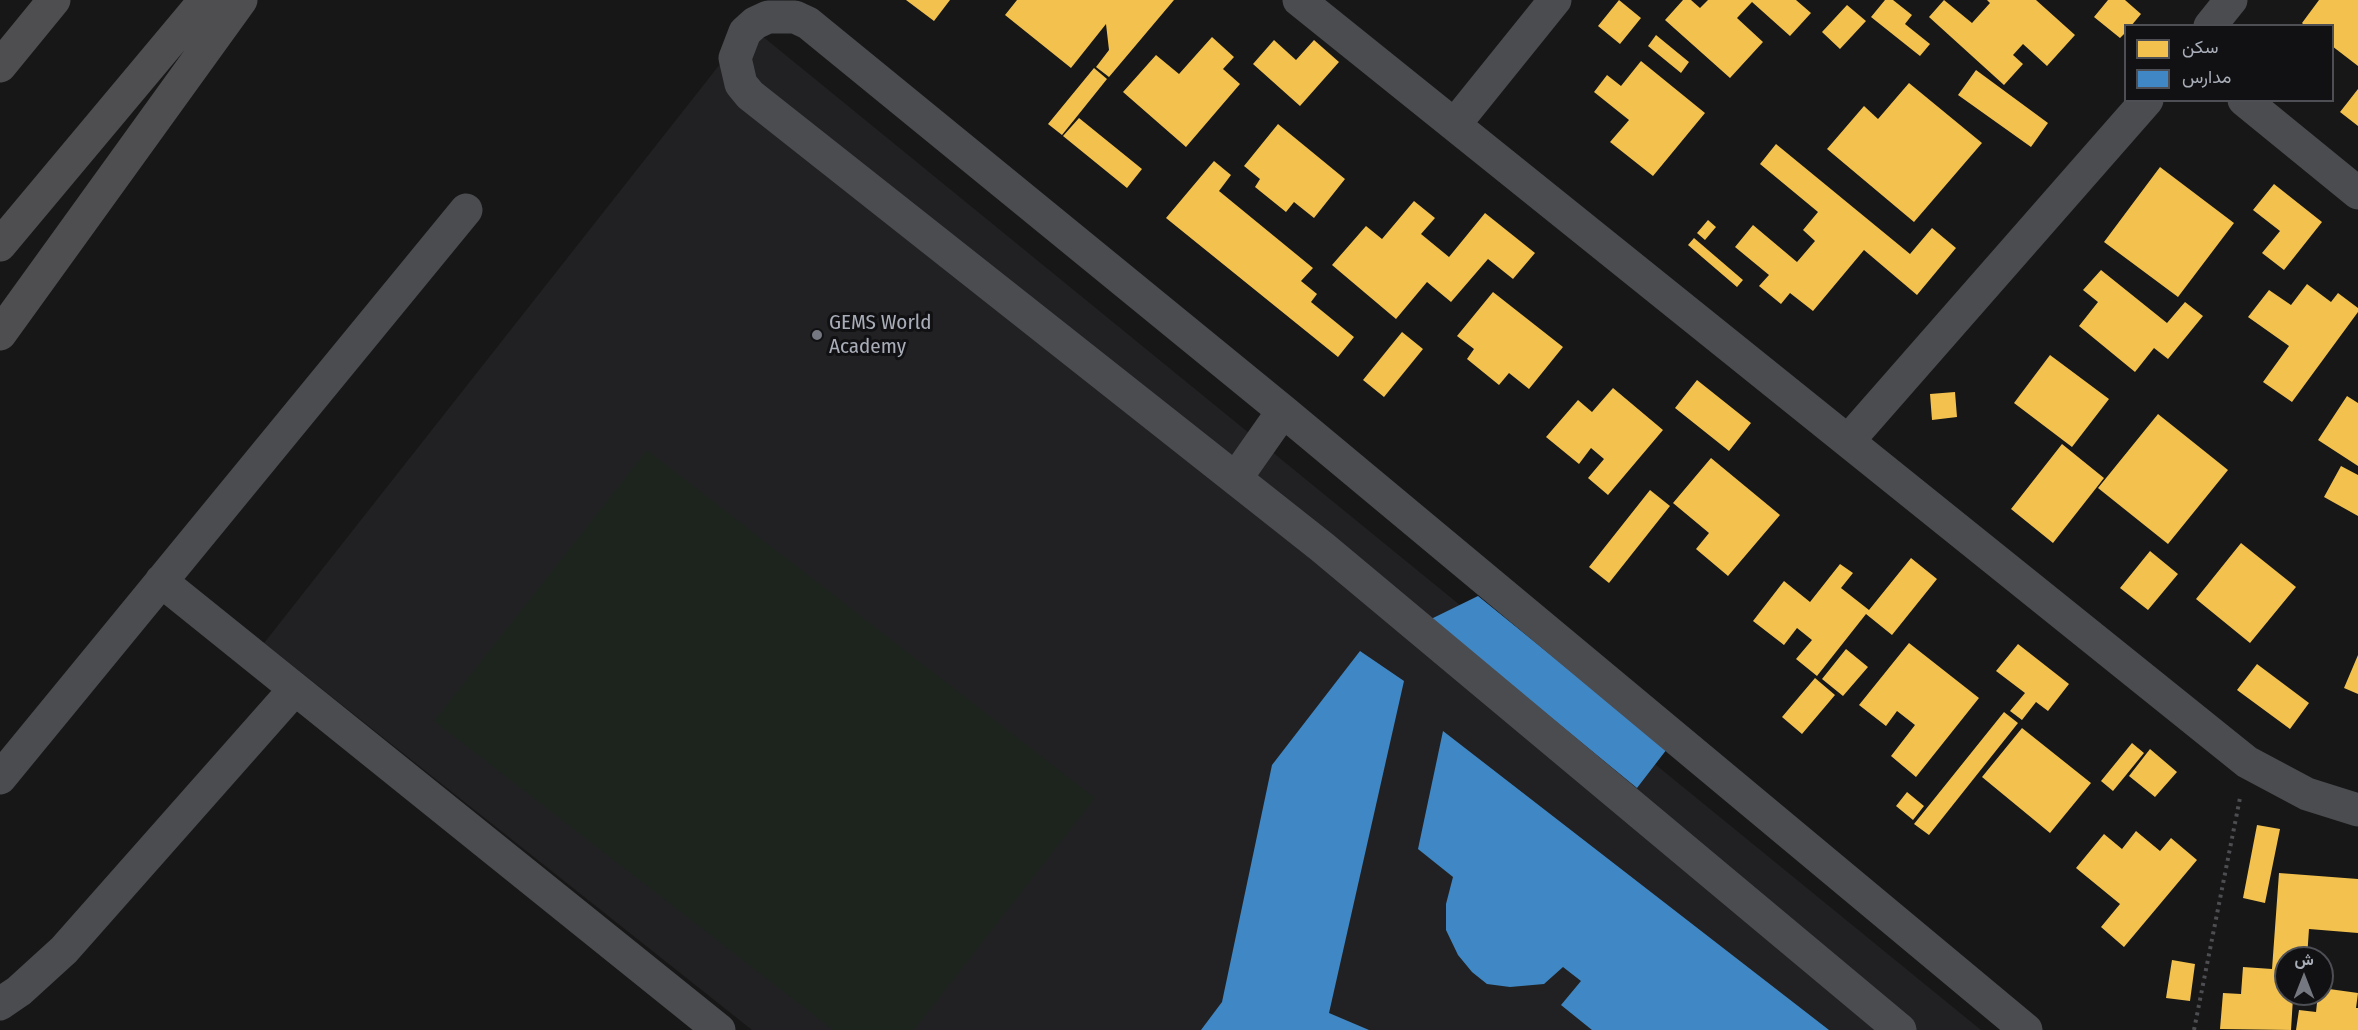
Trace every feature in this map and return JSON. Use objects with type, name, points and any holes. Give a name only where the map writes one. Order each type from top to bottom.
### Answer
[{"type":"highway","points":[[0,66],[54,0]]},
{"type":"highway","points":[[0,245],[205,0]]},
{"type":"highway","points":[[0,334],[241,0]]},
{"type":"street","points":[[1299,0],[2247,762],[2307,794],[2358,810]]},
{"type":"street","points":[[1455,124],[1555,0]]},
{"type":"street","points":[[2212,24],[2231,0]]},
{"type":"street","points":[[1900,1030],[1322,547],[750,95],[741,84],[735,58],[738,44],[755,23],[768,17],[782,15],[795,17],[808,23],[1283,411],[2026,1030]]},
{"type":"street","points":[[1848,441],[2145,102]]},
{"type":"street","points":[[2246,102],[2358,193]]},
{"type":"street","points":[[0,778],[466,210]]},
{"type":"street","points":[[1236,478],[1283,411]]},
{"type":"street","points":[[161,581],[719,1030]]},
{"type":"street","points":[[0,1004],[19,991],[64,950],[294,690]]},
{"type":"path","points":[[2194,1030],[2247,762]]},
{"type":"shaded area","name":"GEMS World Academy","points":[[750,26],[1981,1030],[752,1030],[264,643]]},
{"type":"shaded area","points":[[647,450],[1095,798],[914,1030],[833,1030],[434,721]]},
{"type":"building: سكن","points":[[906,0],[950,0],[934,21]]},
{"type":"building: سكن","points":[[1017,0],[1174,0],[1109,77],[1096,67],[1109,50],[1106,24],[1071,68],[1005,15]]},
{"type":"building: سكن","points":[[1619,0],[1641,18],[1620,44],[1598,26]]},
{"type":"building: سكن","points":[[1683,0],[1691,0],[1700,8],[1708,0],[1796,0],[1811,13],[1790,36],[1752,2],[1737,18],[1763,42],[1730,78],[1665,20]]},
{"type":"building: سكن","points":[[1885,0],[1893,0],[1912,15],[1905,24],[1930,44],[1920,56],[1871,17]]},
{"type":"building: سكن","points":[[1944,0],[1972,23],[1990,3],[1987,0],[2036,0],[2075,35],[2047,66],[2023,44],[2013,55],[2023,64],[2004,85],[1929,17]]},
{"type":"building: سكن","points":[[2108,0],[2125,0],[2141,14],[2133,24],[2124,24],[2124,34],[2120,38],[2094,17]]},
{"type":"building: سكن","points":[[2319,0],[2358,0],[2358,66],[2334,48],[2334,24],[2302,23]]},
{"type":"building: سكن","points":[[1847,5],[1866,21],[1840,49],[1822,32]]},
{"type":"building: سكن","points":[[1656,35],[1689,62],[1681,73],[1648,46]]},
{"type":"building: سكن","points":[[1212,37],[1234,57],[1223,69],[1240,84],[1186,147],[1123,92],[1156,55],[1179,74]]},
{"type":"building: سكن","points":[[1274,40],[1296,60],[1314,40],[1339,62],[1300,106],[1253,64]]},
{"type":"building: سكن","points":[[1641,61],[1705,113],[1653,176],[1610,142],[1629,120],[1594,92],[1607,75],[1621,86]]},
{"type":"building: سكن","points":[[1094,68],[1107,79],[1062,135],[1048,124]]},
{"type":"building: سكن","points":[[1976,70],[2048,123],[2031,147],[1958,95]]},
{"type":"building: سكن","points":[[1909,83],[1982,143],[1914,222],[1827,149],[1864,106],[1878,119]]},
{"type":"building: سكن","points":[[2358,89],[2358,126],[2340,112]]},
{"type":"building: سكن","points":[[1079,118],[1142,169],[1127,188],[1063,136]]},
{"type":"building: سكن","points":[[1278,124],[1345,179],[1314,218],[1294,202],[1286,212],[1255,187],[1260,179],[1244,166]]},
{"type":"building: سكن","points":[[1776,144],[1910,254],[1932,228],[1956,248],[1917,295],[1864,250],[1813,311],[1790,293],[1781,304],[1759,286],[1769,275],[1735,247],[1753,225],[1797,262],[1815,241],[1803,230],[1818,212],[1760,164]]},
{"type":"building: سكن","points":[[1214,161],[1231,175],[1219,191],[1313,268],[1301,281],[1317,294],[1311,302],[1354,337],[1338,357],[1166,218]]},
{"type":"building: سكن","points":[[2160,167],[2234,223],[2178,297],[2104,242]]},
{"type":"building: سكن","points":[[2274,184],[2322,222],[2284,270],[2262,253],[2280,231],[2253,210]]},
{"type":"building: سكن","points":[[1414,201],[1435,218],[1421,234],[1449,257],[1485,213],[1535,253],[1513,279],[1488,259],[1451,302],[1427,282],[1396,319],[1332,265],[1366,226],[1382,239]]},
{"type":"building: سكن","points":[[1708,220],[1716,227],[1705,240],[1697,233]]},
{"type":"building: سكن","points":[[1694,238],[1743,280],[1737,287],[1688,245]]},
{"type":"building: سكن","points":[[2101,270],[2167,323],[2185,302],[2203,316],[2168,359],[2154,348],[2135,372],[2079,326],[2098,302],[2083,290]]},
{"type":"building: سكن","points":[[2307,284],[2331,302],[2338,293],[2358,308],[2358,312],[2292,402],[2263,382],[2289,346],[2248,317],[2269,290],[2291,305]]},
{"type":"building: سكن","points":[[1493,292],[1563,347],[1529,389],[1509,373],[1499,385],[1467,359],[1474,349],[1457,336]]},
{"type":"building: سكن","points":[[1402,332],[1423,349],[1384,397],[1363,380]]},
{"type":"building: سكن","points":[[2050,355],[2109,399],[2072,447],[2014,403]]},
{"type":"building: سكن","points":[[1697,380],[1751,423],[1729,451],[1675,408]]},
{"type":"building: سكن","points":[[1613,388],[1663,430],[1608,495],[1588,478],[1604,459],[1591,448],[1579,464],[1546,437],[1578,400],[1592,412]]},
{"type":"building: سكن","points":[[1955,392],[1957,417],[1932,420],[1930,394]]},
{"type":"building: سكن","points":[[2347,396],[2358,403],[2358,466],[2318,440]]},
{"type":"building: سكن","points":[[2158,414],[2228,470],[2168,544],[2098,488]]},
{"type":"building: سكن","points":[[2062,444],[2104,478],[2053,543],[2011,509]]},
{"type":"building: سكن","points":[[1711,458],[1780,515],[1728,576],[1696,549],[1709,533],[1673,503]]},
{"type":"building: سكن","points":[[2341,466],[2358,475],[2358,516],[2324,497]]},
{"type":"building: سكن","points":[[1650,490],[1670,506],[1609,583],[1589,567]]},
{"type":"building: سكن","points":[[2241,543],[2296,587],[2250,643],[2196,599]]},
{"type":"building: سكن","points":[[2150,551],[2178,574],[2148,610],[2120,588]]},
{"type":"building: سكن","points":[[1911,558],[1937,579],[1892,635],[1866,614],[1817,676],[1796,659],[1812,640],[1797,628],[1784,645],[1753,621],[1784,581],[1810,602],[1840,564],[1853,573],[1841,588],[1869,610]]},
{"type":"building: سكن","points":[[1909,643],[1979,698],[1916,777],[1891,756],[1915,725],[1897,711],[1886,726],[1859,705]]},
{"type":"building: سكن","points":[[2018,644],[2069,684],[2048,711],[2036,702],[2022,720],[2010,711],[2025,693],[1996,671]]},
{"type":"building: سكن","points":[[1846,649],[1868,667],[1843,696],[1822,679]]},
{"type":"building: سكن","points":[[2358,655],[2358,694],[2344,688]]},
{"type":"building: سكن","points":[[2257,664],[2309,703],[2290,729],[2237,690]]},
{"type":"building: سكن","points":[[1815,678],[1835,695],[1802,734],[1782,717]]},
{"type":"building: سكن","points":[[2004,712],[2018,723],[1929,835],[1914,824]]},
{"type":"building: سكن","points":[[2022,728],[2091,783],[2050,833],[1982,777]]},
{"type":"building: سكن","points":[[2132,743],[2144,753],[2113,791],[2101,781]]},
{"type":"building: سكن","points":[[2150,749],[2177,772],[2155,797],[2129,776]]},
{"type":"building: سكن","points":[[1907,792],[1924,806],[1913,820],[1896,806]]},
{"type":"building: سكن","points":[[2257,825],[2280,829],[2265,903],[2243,898]]},
{"type":"building: سكن","points":[[2136,831],[2160,851],[2171,838],[2197,860],[2124,947],[2101,927],[2120,904],[2076,868],[2104,834],[2122,849]]},
{"type":"building: سكن","points":[[2279,873],[2358,879],[2358,933],[2309,929],[2308,946],[2274,946],[2274,1006],[2292,1006],[2291,1030],[2220,1029],[2223,993],[2241,994],[2243,967],[2272,969]]},
{"type":"building: سكن","points":[[2172,960],[2195,964],[2190,1001],[2166,998]]},
{"type":"building: سكن","points":[[2334,990],[2358,993],[2356,1008],[2358,1008],[2358,1030],[2296,1030],[2299,1010],[2316,1012],[2317,1006],[2334,1006]]},
{"type":"building: مدارس","points":[[1478,596],[1667,749],[1637,788],[1431,619]]},
{"type":"building: مدارس","points":[[1360,651],[1404,681],[1329,1013],[1369,1030],[1201,1030],[1222,1002],[1272,765]]},
{"type":"building: مدارس","points":[[1443,731],[1829,1030],[1592,1030],[1561,1005],[1581,981],[1563,967],[1544,984],[1510,987],[1487,984],[1472,972],[1458,955],[1446,930],[1446,904],[1453,877],[1418,849]]},
{"type":"place","name":"GEMS World Academy","points":[[817,335]]}]
